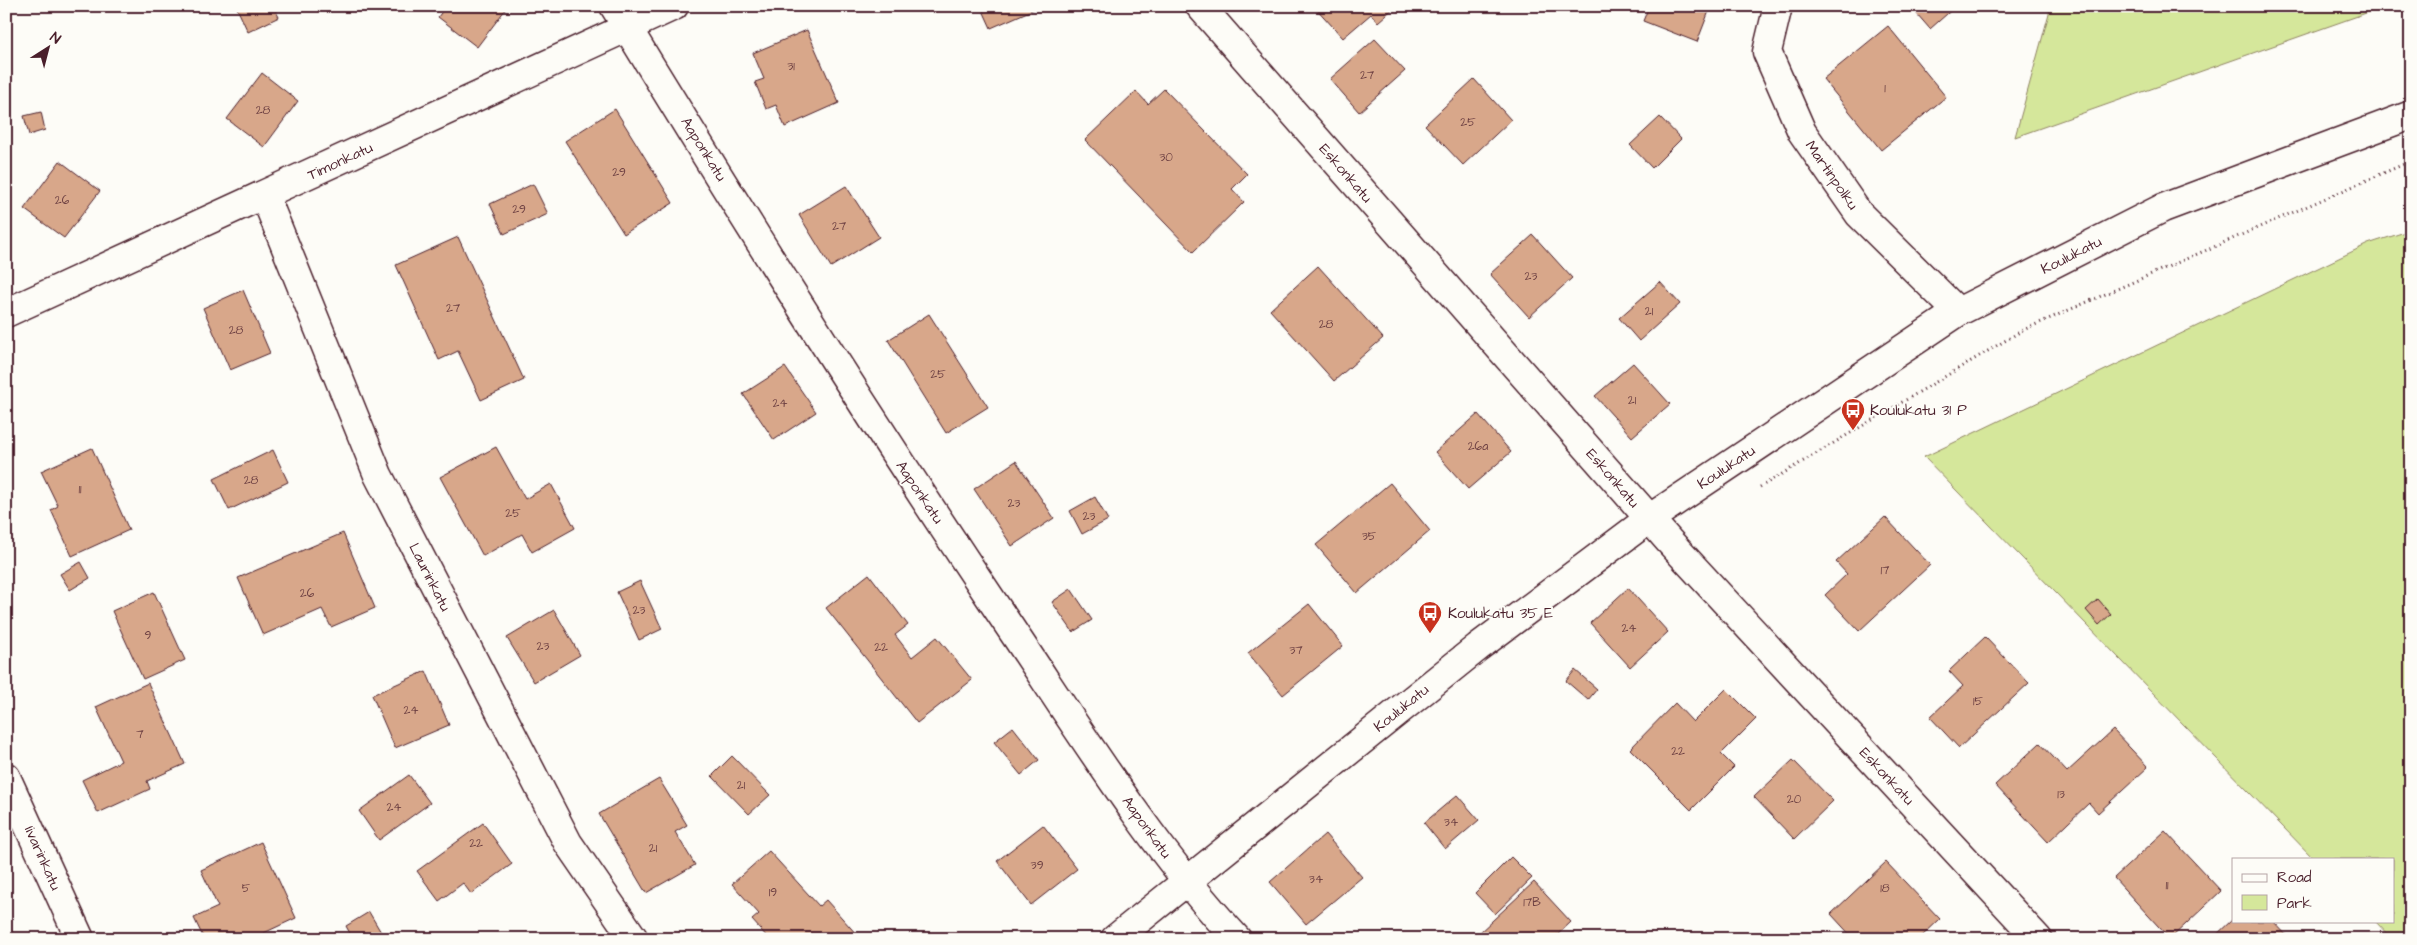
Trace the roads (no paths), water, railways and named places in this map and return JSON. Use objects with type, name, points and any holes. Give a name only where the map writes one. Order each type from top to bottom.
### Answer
[{"type":"street","name":"Timonkatu","points":[[6,313],[264,196],[621,17],[674,6]]},
{"type":"street","name":"Eskonkatu","points":[[1200,6],[1649,518],[2038,939]]},
{"type":"street","name":"Martinpolku","points":[[1778,6],[1767,52],[1802,132],[1859,214],[1958,312]]},
{"type":"street","name":"Aaponkatu","points":[[621,17],[893,452],[1116,785],[1186,880],[1237,939]]},
{"type":"street","name":"Koulukatu","points":[[1115,939],[1478,647],[1649,518],[1958,312],[2164,208],[2411,115]]},
{"type":"street","name":"Laurinkatu","points":[[264,196],[378,475],[568,843],[634,939]]},
{"type":"street","name":"Iivarinkatu","points":[[6,777],[80,939]]},
{"type":"place","name":"Koulukatu 31 P","points":[[1853,431]]},
{"type":"place","name":"Koulukatu 35 E","points":[[1430,634]]}]
